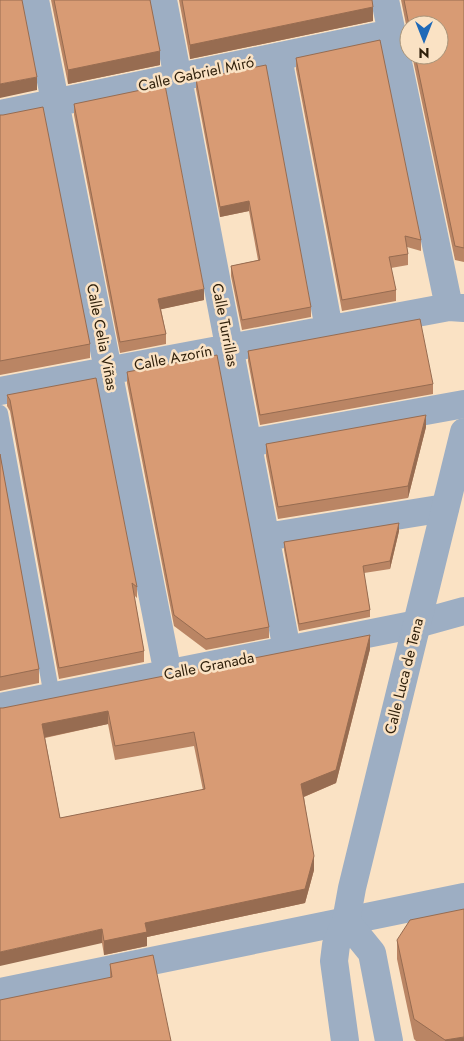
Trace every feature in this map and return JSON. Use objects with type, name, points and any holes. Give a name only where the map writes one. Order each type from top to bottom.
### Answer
[{"type":"street","name":"Calle Celia Viñas","points":[[35,0],[168,674]]},
{"type":"street","name":"Calle Turrillas","points":[[163,0],[287,650]]},
{"type":"street","points":[[385,0],[456,307]]},
{"type":"street","name":"Calle Gabriel Miró","points":[[0,114],[392,33]]},
{"type":"street","points":[[278,57],[329,329]]},
{"type":"street","name":"Calle Azorín","points":[[0,391],[456,307]]},
{"type":"street","points":[[248,443],[464,404]]},
{"type":"street","name":"Calle Luca de Tena","points":[[345,1041],[334,961],[336,945],[346,921],[352,888],[464,432]]},
{"type":"street","points":[[266,537],[445,508]]},
{"type":"street","name":"Calle Granada","points":[[0,707],[417,624],[464,611]]},
{"type":"street","points":[[0,992],[464,896]]},
{"type":"street","points":[[346,921],[372,954],[389,1041]]},
{"type":"lane","points":[[0,414],[52,696]]},
{"type":"building","points":[[0,0],[22,0],[37,77],[0,84]]},
{"type":"building","points":[[54,0],[150,0],[160,51],[68,70]]},
{"type":"building","points":[[182,0],[372,0],[373,7],[190,45]]},
{"type":"building","points":[[404,0],[464,0],[464,248],[455,246],[417,65],[449,65],[449,15],[407,15]]},
{"type":"building","points":[[380,40],[421,240],[405,236],[408,254],[389,257],[396,290],[342,300],[296,58]]},
{"type":"building","points":[[266,65],[311,307],[242,320],[231,266],[260,260],[249,201],[220,207],[196,79]]},
{"type":"building","points":[[165,85],[204,289],[158,299],[166,334],[120,342],[74,104]]},
{"type":"building","points":[[43,107],[90,344],[0,361],[0,115]]},
{"type":"building","points":[[420,319],[433,384],[260,415],[248,351]]},
{"type":"building","points":[[217,355],[269,627],[206,639],[174,615],[127,372]]},
{"type":"building","points":[[96,378],[137,587],[132,583],[144,651],[59,668],[10,400],[7,395]]},
{"type":"building","points":[[426,415],[408,486],[278,507],[266,444]]},
{"type":"building","points":[[0,454],[39,669],[0,677]]},
{"type":"building","points":[[399,523],[390,561],[363,566],[370,610],[299,624],[284,542]]},
{"type":"building","points":[[370,635],[336,770],[301,784],[314,856],[305,889],[145,923],[147,932],[104,941],[102,929],[0,952],[0,708]],"holes":[[[108,711],[115,746],[194,732],[205,789],[60,818],[42,724]]]},
{"type":"building","points":[[464,909],[464,1037],[445,1040],[414,1019],[397,940],[410,920]]},
{"type":"building","points":[[153,955],[171,1041],[0,1041],[0,1000],[112,977],[110,964]]}]
